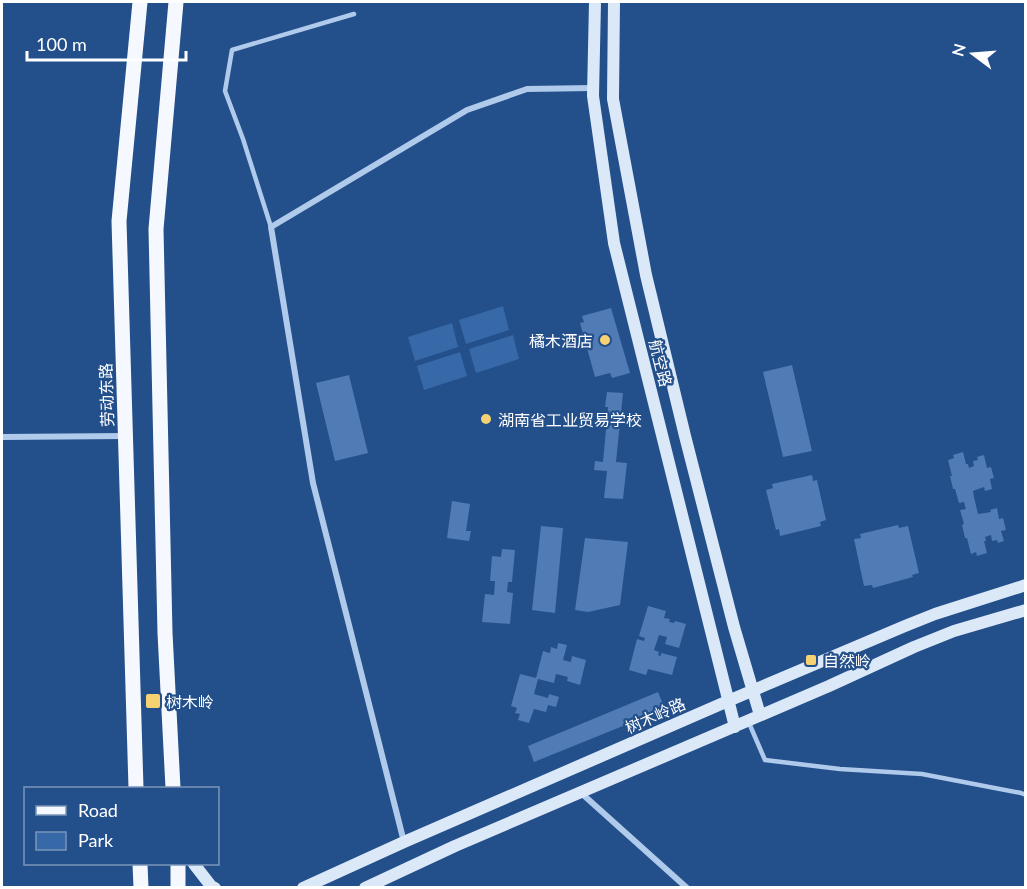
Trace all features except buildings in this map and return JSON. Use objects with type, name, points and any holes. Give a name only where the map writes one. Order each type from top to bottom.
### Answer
[{"type":"main road","name":"劳动东路","points":[[136,787],[119,221],[140,2]]},
{"type":"main road","points":[[174,787],[165,633],[156,229],[176,2]]},
{"type":"main road","name":"航空路","points":[[595,2],[593,92],[614,243],[735,727]]},
{"type":"main road","name":"航空路","points":[[614,2],[613,99],[646,275],[728,605],[760,715]]},
{"type":"main road","points":[[593,92],[613,99]]},
{"type":"main road","name":"树木岭路","points":[[303,888],[753,690],[935,614],[1026,585]]},
{"type":"main road","points":[[364,888],[455,846],[954,631],[1026,610]]},
{"type":"main road","points":[[140,865],[141,888]]},
{"type":"main road","points":[[178,865],[178,888]]},
{"type":"main road","points":[[195,865],[215,888]]},
{"type":"street","points":[[404,842],[313,483],[271,227],[467,110],[526,89],[593,92]]},
{"type":"street","points":[[2,437],[125,436]]},
{"type":"street","points":[[580,792],[687,888]]},
{"type":"lane","points":[[271,227],[225,91],[232,50],[354,14]]},
{"type":"lane","points":[[747,720],[765,760],[840,769],[922,774],[1026,795]]},
{"type":"green space","points":[[503,306],[509,330],[466,344],[459,320]]},
{"type":"green space","points":[[452,323],[458,347],[415,361],[408,337]]},
{"type":"green space","points":[[513,335],[519,359],[476,373],[469,349]]},
{"type":"green space","points":[[460,352],[467,376],[424,390],[417,366]]},
{"type":"place","name":"橘木酒店","points":[[605,340]]},
{"type":"place","name":"湖南省工业贸易学校","points":[[486,419]]},
{"type":"place","name":"自然岭","points":[[811,660]]},
{"type":"place","name":"树木岭","points":[[153,701]]}]
